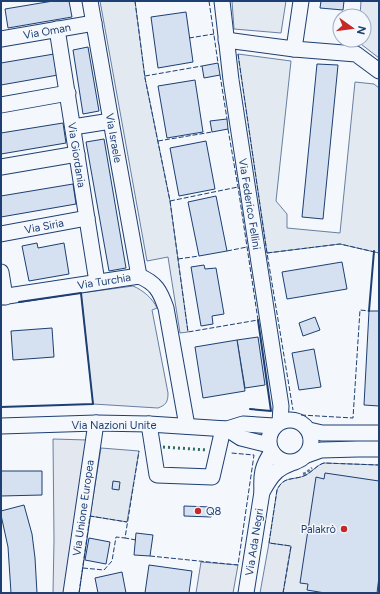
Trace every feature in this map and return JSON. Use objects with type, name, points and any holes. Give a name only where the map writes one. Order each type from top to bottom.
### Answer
[{"type":"street","name":"Via Israele","points":[[90,1],[110,121],[139,276]]},
{"type":"street","name":"Via Federico Fellini","points":[[222,1],[231,80],[281,406],[282,423]]},
{"type":"street","points":[[294,49],[301,1]]},
{"type":"street","name":"Via Oman","points":[[1,39],[94,23]]},
{"type":"street","name":"Via Giordania","points":[[57,29],[97,282]]},
{"type":"street","points":[[226,40],[294,49],[356,54],[379,71]]},
{"type":"street","points":[[1,105],[68,93]]},
{"type":"street","points":[[73,127],[110,121]]},
{"type":"street","points":[[1,167],[77,154]]},
{"type":"street","name":"Via Siria","points":[[1,234],[88,218]]},
{"type":"street","points":[[1,272],[3,297]]},
{"type":"street","name":"Via Turchia","points":[[3,297],[139,276],[147,279],[161,294],[166,308],[187,426]]},
{"type":"street","points":[[299,421],[309,430],[312,442],[303,464],[282,460],[276,457],[270,448],[269,438],[271,432],[282,423],[299,421]]},
{"type":"street","name":"Via Nazioni Unite","points":[[1,426],[149,424],[225,429],[243,424],[282,423]]},
{"type":"street","name":"Via Unione Europea","points":[[71,593],[96,424]]},
{"type":"street","points":[[149,424],[157,475],[212,477],[225,429]]},
{"type":"street","name":"Via Nazioni Unite","points":[[225,429],[241,438],[270,448]]},
{"type":"street","points":[[309,430],[322,433],[379,433]]},
{"type":"street","name":"Via Ada Negri","points":[[246,593],[262,492],[261,479],[270,448]]},
{"type":"street","name":"Via Ada Negri","points":[[262,492],[269,480],[283,467],[303,464],[321,450],[379,449]]},
{"type":"shaded area","points":[[100,1],[135,1],[145,78],[170,201],[188,332],[180,333],[168,257],[147,261]]},
{"type":"shaded area","points":[[232,1],[286,1],[281,33],[234,29]]},
{"type":"shaded area","points":[[361,1],[379,1],[379,58],[366,48],[372,48],[372,8],[361,8]]},
{"type":"shaded area","points":[[238,54],[291,61],[276,201],[287,214],[287,228],[340,233],[355,82],[374,84],[379,88],[379,253],[340,244],[267,253]]},
{"type":"shaded area","points":[[133,286],[147,295],[157,308],[152,310],[168,399],[163,406],[158,408],[93,404],[81,293]]},
{"type":"shaded area","points":[[53,439],[87,440],[66,593],[53,593]]},
{"type":"shaded area","points":[[101,448],[139,451],[127,522],[90,516]]},
{"type":"shaded area","name":"Palakrò","points":[[324,463],[379,465],[379,593],[283,593],[291,547],[269,543],[277,490],[286,480],[302,477]]},
{"type":"shaded area","points":[[269,543],[291,546],[283,593],[260,593]]},
{"type":"shaded area","points":[[201,562],[238,565],[233,593],[196,593]]},
{"type":"building","points":[[53,1],[69,1],[72,17],[8,28],[5,9]]},
{"type":"building","points":[[321,1],[344,1],[343,8],[320,8]]},
{"type":"building","points":[[186,12],[193,62],[158,68],[151,17]]},
{"type":"building","points":[[88,47],[99,111],[83,114],[73,50]]},
{"type":"building","points":[[54,54],[58,75],[1,85],[1,63]]},
{"type":"building","points":[[218,63],[220,75],[204,78],[202,66]]},
{"type":"building","points":[[317,64],[338,65],[323,219],[302,217]]},
{"type":"building","points":[[195,80],[203,132],[167,138],[158,86]]},
{"type":"building","points":[[227,119],[228,129],[212,132],[210,121]]},
{"type":"building","points":[[63,123],[66,143],[1,154],[1,133]]},
{"type":"building","points":[[104,139],[126,268],[109,271],[86,142]]},
{"type":"building","points":[[206,141],[215,189],[179,196],[170,148]]},
{"type":"building","points":[[73,184],[76,204],[1,217],[1,196]]},
{"type":"building","points":[[216,196],[227,251],[199,256],[188,202]]},
{"type":"building","points":[[37,243],[38,248],[64,243],[69,274],[29,281],[22,246]]},
{"type":"building","points":[[342,262],[347,289],[287,299],[282,272]]},
{"type":"building","points":[[204,265],[205,269],[216,268],[224,314],[212,316],[213,324],[201,326],[191,267]]},
{"type":"building","points":[[369,311],[379,311],[379,406],[364,405]]},
{"type":"building","points":[[315,317],[320,330],[303,336],[299,323]]},
{"type":"building","points":[[52,328],[54,357],[13,360],[11,331]]},
{"type":"building","points":[[258,337],[265,385],[245,388],[237,340]]},
{"type":"building","points":[[237,340],[245,391],[203,398],[195,347]]},
{"type":"building","points":[[314,349],[321,387],[299,390],[292,353]]},
{"type":"building","points":[[1,471],[42,471],[42,495],[1,496]]},
{"type":"building","name":"Palakrò","points":[[325,473],[379,481],[379,577],[377,593],[325,593],[307,590],[308,584],[300,583],[316,477],[324,479]]},
{"type":"building","points":[[113,481],[120,482],[119,490],[112,489]]},
{"type":"building","points":[[24,505],[32,534],[37,593],[11,593],[8,547],[1,511]]},
{"type":"building","name":"Q8","points":[[184,506],[212,507],[211,517],[184,516]]},
{"type":"building","points":[[136,533],[153,535],[150,556],[134,555]]},
{"type":"building","points":[[89,538],[110,542],[106,564],[85,560]]},
{"type":"building","points":[[149,565],[192,571],[189,593],[145,593]]},
{"type":"building","points":[[122,572],[126,593],[98,593],[95,578]]},
{"type":"hedge","points":[[163,447],[207,450]]},
{"type":"fence","points":[[135,1],[145,78],[170,201],[188,332],[258,320],[228,129]]},
{"type":"fence","points":[[209,1],[218,63]]},
{"type":"fence","points":[[189,38],[214,34]]},
{"type":"fence","points":[[238,54],[267,253],[293,410]]},
{"type":"fence","points":[[145,76],[202,66]]},
{"type":"fence","points":[[220,75],[227,119]]},
{"type":"fence","points":[[158,141],[212,132]]},
{"type":"fence","points":[[170,201],[238,187]]},
{"type":"fence","points":[[267,253],[340,244],[379,253]]},
{"type":"fence","points":[[227,251],[247,247]]},
{"type":"fence","points":[[178,259],[199,256]]},
{"type":"fence","points":[[301,415],[353,418],[360,310],[369,311]]},
{"type":"fence","points":[[136,540],[125,538],[139,451]]},
{"type":"fence","points":[[150,556],[238,565],[254,455],[231,453]]},
{"type":"fence","points":[[283,593],[291,546],[269,543],[277,490],[280,485],[286,480],[302,477],[324,463],[379,465]]},
{"type":"fence","points":[[79,593],[90,516],[127,522]]},
{"type":"fence","points":[[83,568],[104,570],[112,561],[116,537],[125,538]]},
{"type":"wall","points":[[369,311],[374,251]]},
{"type":"wall","points":[[1,407],[93,404],[81,293],[19,302]]},
{"type":"wall","points":[[250,409],[271,411],[258,320]]},
{"type":"place","name":"Q8","points":[[198,511]]},
{"type":"place","name":"Palakrò","points":[[344,529]]}]
